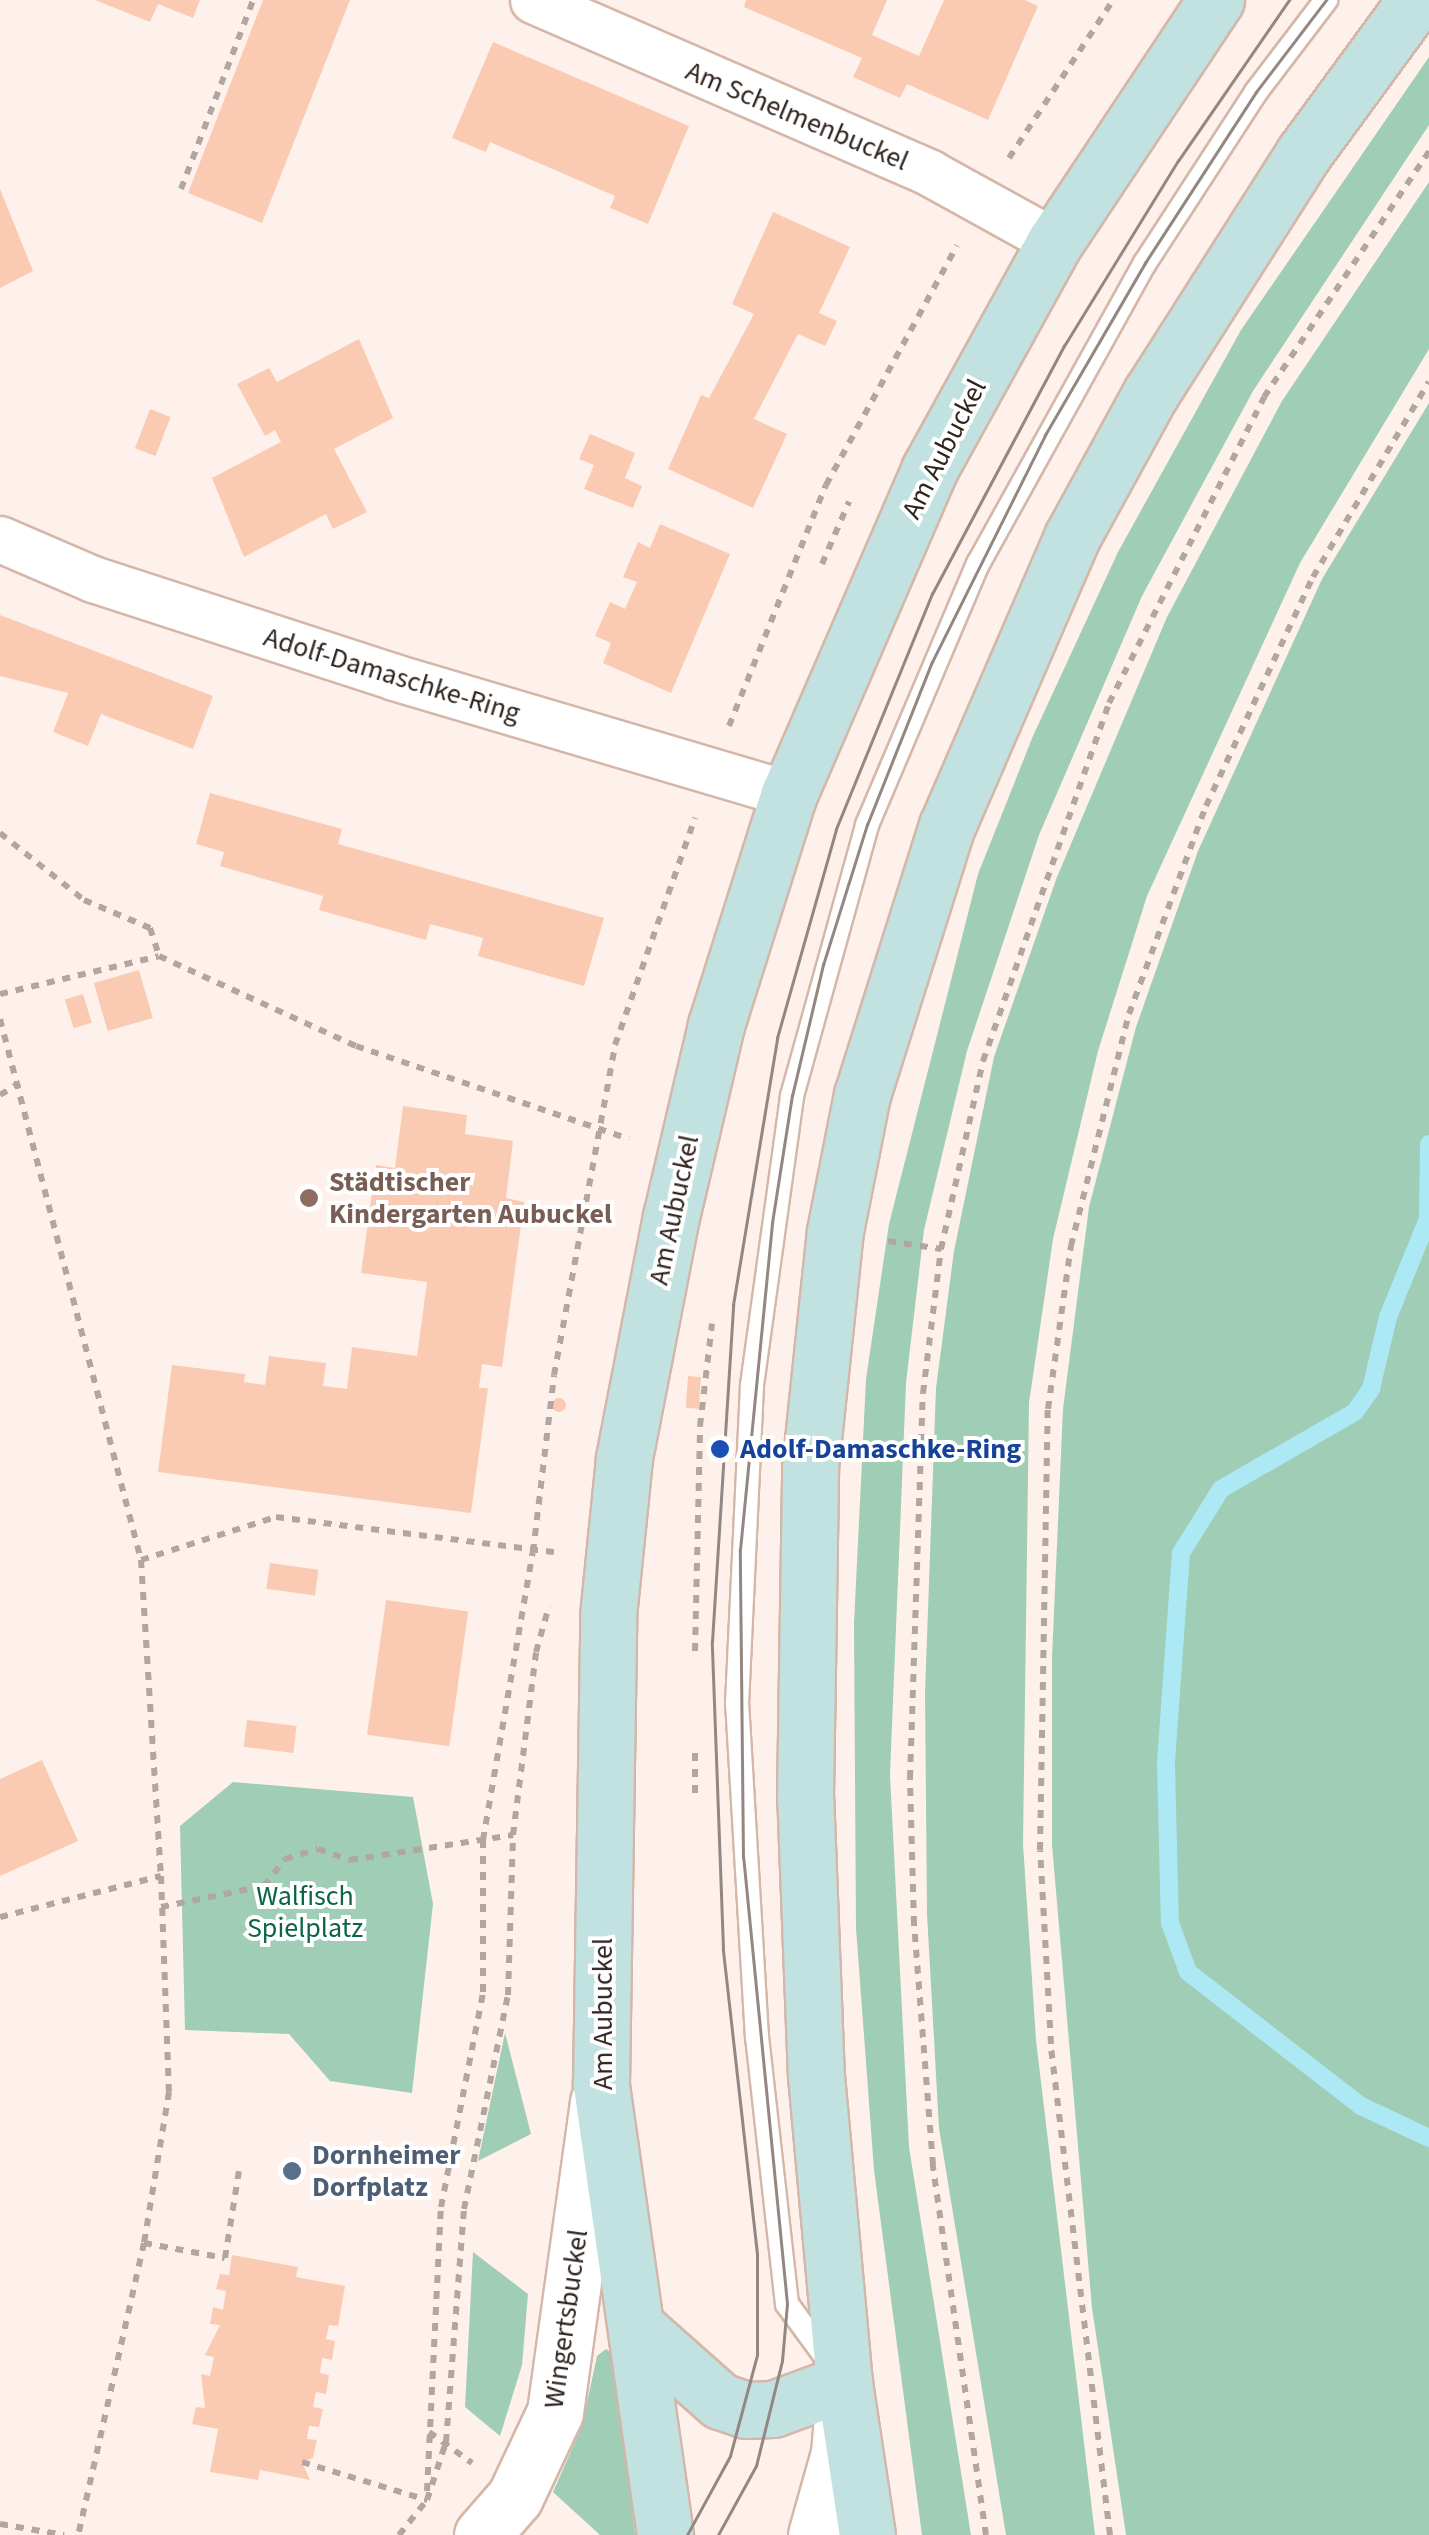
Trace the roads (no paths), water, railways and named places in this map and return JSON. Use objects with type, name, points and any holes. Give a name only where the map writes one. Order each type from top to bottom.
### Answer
[{"type":"main road","name":"Am Aubuckel","points":[[665,2535],[640,2330],[600,2084],[608,1616],[624,1458],[716,1025],[789,794],[930,470],[1056,242],[1216,0]]},
{"type":"main road","points":[[867,2535],[844,2383],[806,1937],[805,1627],[810,1468],[833,1251],[862,1095],[947,826],[1072,537],[1151,393],[1304,152],[1416,0]]},
{"type":"main road","points":[[640,2330],[720,2400],[746,2410],[773,2409],[844,2383]]},
{"type":"street","name":"Am Schelmenbuckel","points":[[533,0],[930,173],[1056,242]]},
{"type":"street","name":"Adolf-Damaschke-Ring","points":[[0,539],[112,585],[733,780],[789,794]]},
{"type":"street","name":"Wingertsbuckel","points":[[482,2535],[515,2497],[555,2412],[600,2084]]},
{"type":"street","points":[[816,2535],[838,2453],[844,2383]]},
{"type":"lane","points":[[844,2383],[787,2304],[743,1858],[740,1550],[752,1385],[792,1096],[866,825],[978,564],[1144,263],[1256,92],[1326,0]]},
{"type":"waterway","points":[[1429,1144],[1428,1219],[1388,1317],[1371,1389],[1355,1412],[1221,1489],[1181,1553],[1166,1764],[1170,1923],[1188,1972],[1361,2106],[1429,2138]]},
{"type":"tram line","points":[[687,2535],[730,2456],[757,2355],[757,2254],[723,1949],[712,1642],[733,1305],[777,1038],[836,829],[932,594],[1064,346],[1178,161],[1289,0]]},
{"type":"tram line","points":[[718,2535],[756,2466],[782,2361],[787,2304],[743,1858],[740,1550],[772,1223],[792,1096],[823,965],[867,825],[932,662],[1045,435],[1145,263],[1256,92],[1326,0]]},
{"type":"place","name":"Städtischer Kindergarten Aubuckel","points":[[309,1198]]},
{"type":"place","name":"Adolf-Damaschke-Ring","points":[[720,1449]]},
{"type":"place","name":"Dornheimer Dorfplatz","points":[[292,2171]]},
{"type":"park label","name":"Walfisch Spielplatz","points":[[305,1912]]}]
